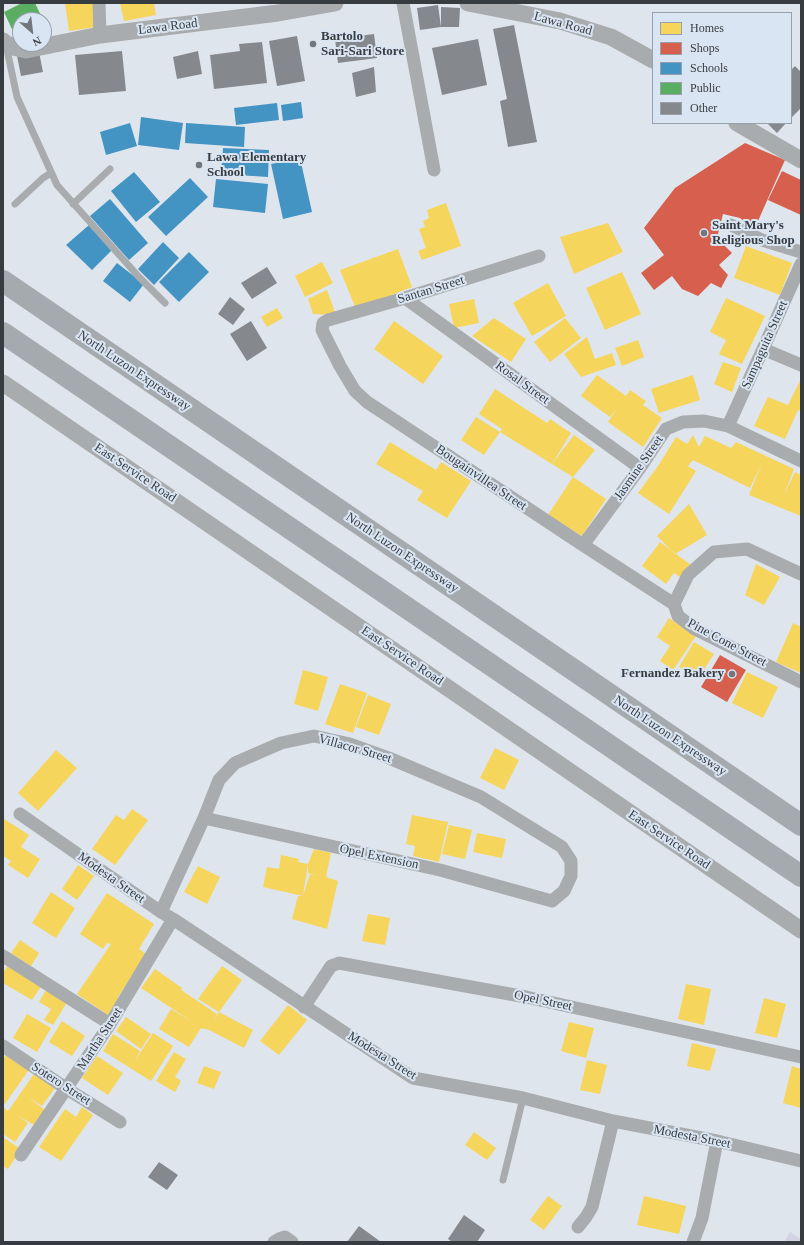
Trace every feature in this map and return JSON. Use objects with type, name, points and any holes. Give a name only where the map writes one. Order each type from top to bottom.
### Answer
[{"type":"highway","name":"North Luzon Expressway","points":[[3,281],[801,825]]},
{"type":"highway","points":[[3,333],[801,876]]},
{"type":"street","points":[[99,3],[100,35]]},
{"type":"street","name":"Lawa Road","points":[[4,42],[13,47],[26,50],[100,35],[278,13],[335,3]]},
{"type":"street","points":[[403,3],[434,170]]},
{"type":"street","name":"Lawa Road","points":[[468,3],[560,21],[611,37],[652,59]]},
{"type":"street","points":[[739,124],[801,160]]},
{"type":"street","points":[[731,225],[762,240],[801,252]]},
{"type":"street","name":"Santan Street","points":[[323,323],[328,320],[405,298],[539,256]]},
{"type":"street","name":"Sampaguita Street","points":[[728,426],[801,264]]},
{"type":"street","name":"Rosal Street","points":[[405,298],[640,468]]},
{"type":"street","name":"Bougainvillea Street","points":[[323,323],[322,330],[340,366],[355,391],[367,402],[674,604]]},
{"type":"street","points":[[764,349],[801,365]]},
{"type":"street","name":"East Service Road","points":[[3,383],[801,930]]},
{"type":"street","name":"Jasmine Street","points":[[583,545],[640,468],[666,429],[683,422],[704,421],[728,426],[801,461]]},
{"type":"street","points":[[674,604],[688,576],[714,552],[747,549],[801,574]]},
{"type":"street","name":"Pine Cone Street","points":[[674,604],[678,616],[695,629],[801,682]]},
{"type":"street","name":"Villacor Street","points":[[160,912],[220,780],[235,763],[281,743],[314,736],[350,744],[390,758],[481,797],[562,847],[571,861],[571,876],[564,891],[552,901]]},
{"type":"street","name":"Modesta Street","points":[[20,814],[160,912],[173,919],[413,1078],[523,1098],[613,1121],[717,1141],[801,1161]]},
{"type":"street","name":"Opel Extension","points":[[204,818],[440,870],[552,901]]},
{"type":"street","name":"Martha Street","points":[[21,1155],[110,1024],[173,919]]},
{"type":"street","points":[[3,956],[110,1024]]},
{"type":"street","name":"Opel Street","points":[[304,1007],[332,966],[339,963],[526,997],[801,1057]]},
{"type":"street","name":"Sotero Street","points":[[3,1046],[120,1122]]},
{"type":"street","points":[[578,1226],[592,1207],[613,1121]]},
{"type":"street","points":[[692,1242],[702,1218],[717,1141]]},
{"type":"street","points":[[274,1242],[279,1238],[285,1238],[292,1242]]},
{"type":"lane","points":[[4,42],[17,97],[57,185],[138,276],[166,304]]},
{"type":"lane","points":[[73,204],[110,169]]},
{"type":"lane","points":[[15,204],[43,178],[51,173]]},
{"type":"lane","points":[[504,1180],[523,1098]]},
{"type":"shaded area","points":[[790,1232],[801,1239],[801,1242],[784,1242]]},
{"type":"building: Homes","points":[[65,3],[93,3],[96,27],[69,31]]},
{"type":"building: Homes","points":[[120,3],[154,3],[156,15],[124,21]]},
{"type":"building: Homes","points":[[446,203],[461,246],[422,260],[418,251],[426,248],[419,229],[425,227],[423,221],[429,218],[427,210]]},
{"type":"building: Homes","points":[[608,223],[623,252],[574,274],[560,237]]},
{"type":"building: Homes","points":[[746,246],[792,263],[780,295],[734,278]]},
{"type":"building: Homes","points":[[398,249],[412,287],[356,309],[340,270]]},
{"type":"building: Homes","points":[[322,262],[333,283],[305,297],[295,276]]},
{"type":"building: Homes","points":[[622,272],[641,314],[605,330],[586,288]]},
{"type":"building: Homes","points":[[548,283],[566,316],[532,336],[513,303]]},
{"type":"building: Homes","points":[[327,290],[336,315],[313,314],[308,299]]},
{"type":"building: Homes","points":[[726,298],[765,316],[742,364],[719,354],[726,340],[710,332]]},
{"type":"building: Homes","points":[[474,299],[479,323],[454,328],[449,304]]},
{"type":"building: Homes","points":[[277,308],[283,318],[267,327],[261,317]]},
{"type":"building: Homes","points":[[494,318],[526,339],[511,362],[472,336]]},
{"type":"building: Homes","points":[[565,318],[581,338],[550,362],[534,342]]},
{"type":"building: Homes","points":[[394,321],[443,356],[423,384],[374,349]]},
{"type":"building: Homes","points":[[587,337],[595,359],[612,353],[616,365],[581,377],[564,354]]},
{"type":"building: Homes","points":[[638,340],[644,357],[622,366],[615,348]]},
{"type":"building: Homes","points":[[723,362],[741,368],[732,392],[714,384]]},
{"type":"building: Homes","points":[[597,375],[626,396],[630,390],[646,401],[643,405],[662,418],[643,447],[608,422],[617,408],[610,417],[581,396]]},
{"type":"building: Homes","points":[[693,375],[700,400],[659,413],[651,389]]},
{"type":"building: Homes","points":[[801,379],[801,411],[798,410],[785,439],[754,426],[768,397],[788,405]]},
{"type":"building: Homes","points":[[495,389],[547,423],[550,419],[571,433],[552,464],[574,435],[595,450],[573,477],[500,432],[502,429],[479,414]]},
{"type":"building: Homes","points":[[476,417],[500,432],[484,455],[461,440]]},
{"type":"building: Homes","points":[[693,435],[699,447],[705,436],[731,448],[736,442],[794,469],[784,495],[795,472],[801,475],[801,516],[749,495],[762,463],[750,488],[693,460],[688,466],[696,471],[669,514],[638,493],[658,466],[676,437],[687,444]]},
{"type":"building: Homes","points":[[390,442],[436,470],[441,462],[471,481],[447,518],[417,500],[423,491],[376,464]]},
{"type":"building: Homes","points":[[573,477],[606,499],[582,536],[548,515]]},
{"type":"building: Homes","points":[[689,504],[707,535],[675,554],[657,536]]},
{"type":"building: Homes","points":[[660,542],[691,565],[681,578],[674,573],[666,584],[642,566]]},
{"type":"building: Homes","points":[[756,564],[780,577],[764,605],[745,595]]},
{"type":"building: Homes","points":[[669,618],[696,636],[673,670],[660,661],[670,646],[657,637]]},
{"type":"building: Homes","points":[[793,623],[801,627],[801,673],[776,662]]},
{"type":"building: Homes","points":[[694,642],[714,654],[698,679],[679,667]]},
{"type":"building: Homes","points":[[303,670],[328,677],[318,711],[294,704]]},
{"type":"building: Homes","points":[[747,672],[778,687],[763,718],[732,703]]},
{"type":"building: Homes","points":[[340,684],[367,693],[353,733],[325,724]]},
{"type":"building: Homes","points":[[368,695],[391,704],[379,735],[356,727]]},
{"type":"building: Homes","points":[[495,748],[519,760],[504,790],[480,778]]},
{"type":"building: Homes","points":[[56,750],[77,768],[38,811],[18,793]]},
{"type":"building: Homes","points":[[132,809],[148,820],[115,865],[92,849],[116,815],[124,820]]},
{"type":"building: Homes","points":[[412,815],[448,822],[439,862],[413,856],[415,846],[406,844]]},
{"type":"building: Homes","points":[[4,819],[29,835],[21,847],[40,859],[28,878],[8,865],[11,861],[3,856]]},
{"type":"building: Homes","points":[[449,825],[472,830],[465,859],[442,854]]},
{"type":"building: Homes","points":[[477,833],[506,839],[502,858],[473,852]]},
{"type":"building: Homes","points":[[314,849],[331,853],[326,877],[338,881],[327,929],[292,919],[298,896],[303,896],[310,874],[320,876],[308,873],[308,864]]},
{"type":"building: Homes","points":[[281,855],[299,859],[298,862],[308,864],[303,896],[263,887],[267,867],[279,869]]},
{"type":"building: Homes","points":[[78,865],[94,876],[77,900],[62,889]]},
{"type":"building: Homes","points":[[198,866],[220,877],[207,904],[184,892]]},
{"type":"building: Homes","points":[[51,892],[75,908],[56,938],[32,923]]},
{"type":"building: Homes","points":[[107,893],[154,924],[139,949],[146,954],[108,1015],[77,994],[111,944],[107,943],[103,949],[80,934]]},
{"type":"building: Homes","points":[[368,914],[390,918],[385,945],[362,941]]},
{"type":"building: Homes","points":[[20,940],[39,953],[31,966],[11,953]]},
{"type":"building: Homes","points":[[8,965],[42,985],[32,1000],[3,983],[3,973]]},
{"type":"building: Homes","points":[[222,966],[242,980],[219,1012],[198,999]]},
{"type":"building: Homes","points":[[155,969],[182,988],[181,990],[217,1014],[214,1021],[219,1012],[253,1030],[244,1048],[209,1030],[201,1028],[189,1047],[159,1029],[171,1009],[194,1023],[141,988]]},
{"type":"building: Homes","points":[[686,984],[711,989],[704,1025],[678,1019]]},
{"type":"building: Homes","points":[[47,988],[68,1001],[53,1025],[44,1020],[51,1009],[39,1002]]},
{"type":"building: Homes","points":[[764,998],[786,1004],[777,1038],[755,1033]]},
{"type":"building: Homes","points":[[288,1005],[307,1020],[279,1055],[260,1041]]},
{"type":"building: Homes","points":[[27,1014],[51,1028],[37,1052],[13,1038]]},
{"type":"building: Homes","points":[[126,1017],[151,1034],[141,1049],[116,1031]]},
{"type":"building: Homes","points":[[62,1021],[85,1036],[72,1056],[49,1042]]},
{"type":"building: Homes","points":[[569,1022],[594,1028],[586,1058],[561,1051]]},
{"type":"building: Homes","points":[[153,1033],[173,1046],[151,1081],[103,1051],[113,1034],[140,1051],[135,1061]]},
{"type":"building: Homes","points":[[692,1043],[716,1049],[710,1071],[687,1066]]},
{"type":"building: Homes","points":[[174,1052],[186,1059],[175,1077],[181,1081],[175,1092],[156,1081]]},
{"type":"building: Homes","points":[[7,1053],[30,1068],[5,1104],[3,1102],[3,1057],[4,1058]]},
{"type":"building: Homes","points":[[97,1056],[123,1073],[108,1095],[82,1078]]},
{"type":"building: Homes","points":[[587,1060],[607,1065],[600,1094],[580,1090]]},
{"type":"building: Homes","points":[[204,1066],[221,1072],[214,1089],[197,1083]]},
{"type":"building: Homes","points":[[792,1066],[801,1069],[801,1108],[783,1103]]},
{"type":"building: Homes","points":[[34,1074],[55,1088],[42,1106],[28,1097],[45,1110],[34,1125],[17,1115],[28,1123],[15,1142],[3,1134],[3,1107],[8,1111]]},
{"type":"building: Homes","points":[[82,1107],[93,1115],[61,1161],[39,1147],[65,1109],[76,1117]]},
{"type":"building: Homes","points":[[474,1132],[496,1148],[487,1160],[465,1145]]},
{"type":"building: Homes","points":[[4,1138],[21,1149],[8,1169],[3,1166]]},
{"type":"building: Homes","points":[[548,1196],[562,1206],[544,1230],[530,1220]]},
{"type":"building: Homes","points":[[644,1196],[686,1206],[679,1234],[637,1225]]},
{"type":"building: Shops","points":[[745,143],[785,160],[754,230],[740,218],[723,214],[717,238],[732,253],[719,265],[728,275],[721,288],[711,283],[698,296],[682,289],[672,276],[654,290],[641,273],[664,255],[644,228],[675,188]]},
{"type":"building: Shops","points":[[782,171],[801,180],[801,215],[768,200]]},
{"type":"building: Shops","points":[[720,655],[746,670],[727,702],[701,687]]},
{"type":"building: Schools","points":[[301,102],[303,118],[283,121],[281,105]]},
{"type":"building: Schools","points":[[277,103],[279,120],[236,125],[234,108]]},
{"type":"building: Schools","points":[[141,117],[183,123],[179,150],[138,145]]},
{"type":"building: Schools","points":[[130,123],[137,146],[106,155],[100,132]]},
{"type":"building: Schools","points":[[186,123],[245,127],[244,147],[185,143]]},
{"type":"building: Schools","points":[[223,148],[269,150],[268,177],[221,174]]},
{"type":"building: Schools","points":[[300,158],[312,212],[283,219],[271,164]]},
{"type":"building: Schools","points":[[134,172],[160,202],[136,222],[111,191]]},
{"type":"building: Schools","points":[[190,178],[208,197],[166,236],[148,217]]},
{"type":"building: Schools","points":[[216,179],[268,184],[265,213],[213,207]]},
{"type":"building: Schools","points":[[110,199],[148,243],[129,260],[90,216]]},
{"type":"building: Schools","points":[[89,225],[112,250],[92,270],[66,245]]},
{"type":"building: Schools","points":[[163,242],[179,258],[154,285],[138,269]]},
{"type":"building: Schools","points":[[189,252],[209,272],[179,302],[159,282]]},
{"type":"building: Schools","points":[[117,263],[144,284],[130,302],[103,281]]},
{"type":"building: Public","points":[[22,3],[35,3],[39,12],[12,12],[12,29],[4,12]]},
{"type":"building: Other","points":[[438,5],[441,27],[420,30],[417,8]]},
{"type":"building: Other","points":[[441,7],[460,8],[459,27],[441,27]]},
{"type":"building: Other","points":[[514,25],[537,142],[508,147],[500,101],[507,99],[493,29]]},
{"type":"building: Other","points":[[374,34],[377,58],[338,63],[335,39]]},
{"type":"building: Other","points":[[297,36],[305,81],[277,86],[269,41]]},
{"type":"building: Other","points":[[478,39],[487,85],[442,95],[432,48]]},
{"type":"building: Other","points":[[262,42],[267,83],[214,89],[210,55],[240,51],[239,44]]},
{"type":"building: Other","points":[[122,51],[126,91],[79,95],[75,55]]},
{"type":"building: Other","points":[[198,51],[202,74],[177,79],[173,57]]},
{"type":"building: Other","points":[[39,52],[43,72],[21,76],[17,56]]},
{"type":"building: Other","points":[[795,66],[801,72],[801,108],[792,117],[792,69]]},
{"type":"building: Other","points":[[374,67],[376,92],[356,97],[352,73]]},
{"type":"building: Other","points":[[768,124],[785,124],[777,133]]},
{"type":"building: Other","points":[[267,267],[277,283],[252,299],[241,283]]},
{"type":"building: Other","points":[[230,297],[245,309],[233,325],[218,314]]},
{"type":"building: Other","points":[[251,321],[267,348],[247,361],[230,334]]},
{"type":"building: Other","points":[[159,1162],[178,1175],[167,1190],[148,1177]]},
{"type":"building: Other","points":[[464,1215],[485,1230],[477,1242],[452,1242],[448,1239]]},
{"type":"building: Other","points":[[359,1226],[381,1242],[347,1242]]},
{"type":"place","name":"Bartolo Sari-Sari Store","points":[[313,44]]},
{"type":"place","name":"Lawa Elementary School","points":[[199,165]]},
{"type":"place","name":"Saint Mary's Religious Shop","points":[[704,233]]},
{"type":"place","name":"Fernandez Bakery","points":[[732,674]]}]
